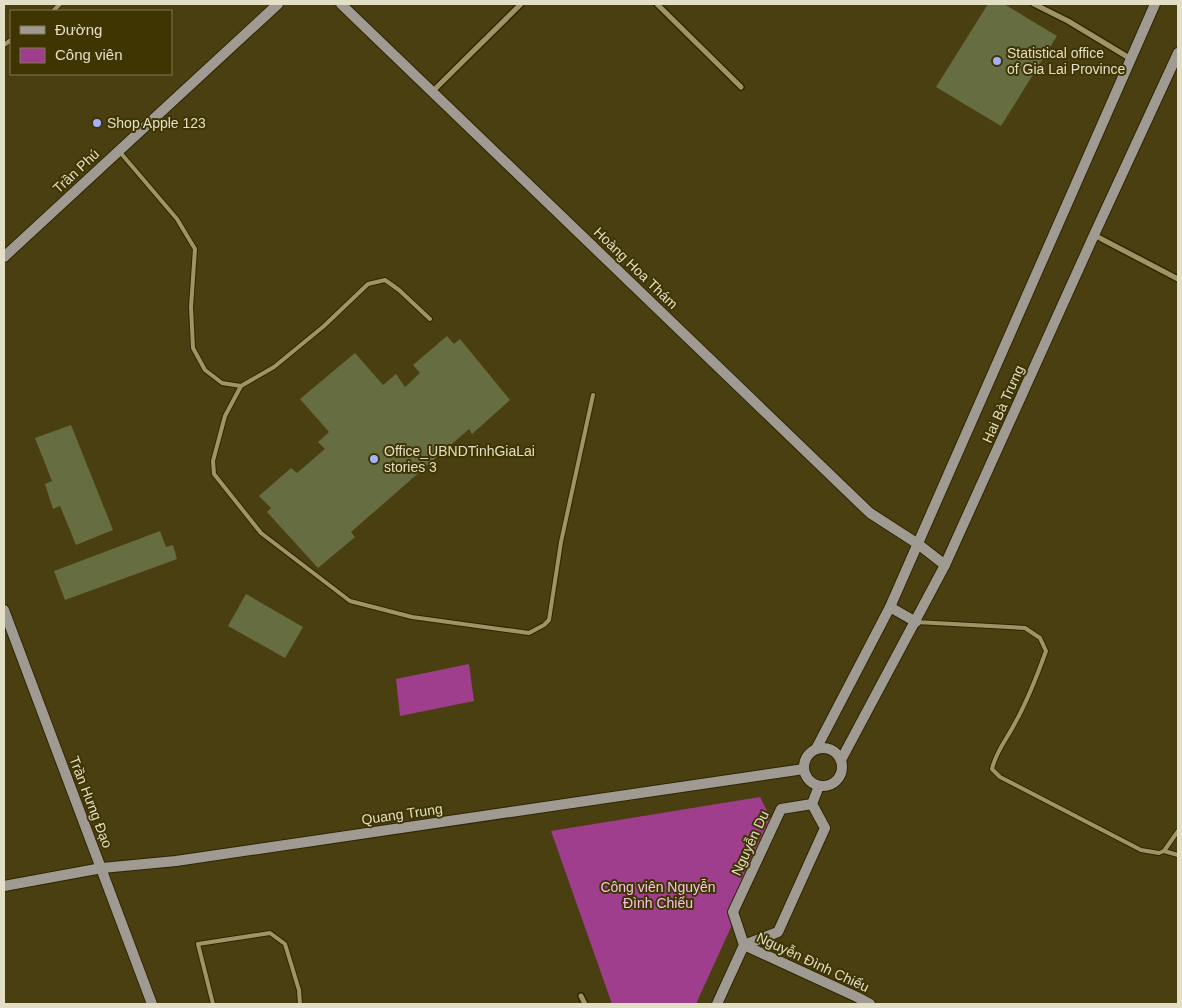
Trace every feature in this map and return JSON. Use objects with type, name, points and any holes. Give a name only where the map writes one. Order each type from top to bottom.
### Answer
[{"type":"street","name":"Trần Phú","points":[[4,257],[278,4]]},
{"type":"street","name":"Hoàng Hoa Thám","points":[[342,4],[870,513],[918,544],[946,565]]},
{"type":"street","points":[[433,91],[521,4]]},
{"type":"street","points":[[658,4],[741,87]]},
{"type":"street","points":[[1034,4],[1068,21],[1131,60]]},
{"type":"street","points":[[816,749],[890,607],[1156,4]]},
{"type":"street","name":"Hai Bà Trưng","points":[[841,760],[946,565],[1178,53]]},
{"type":"street","points":[[1094,235],[1178,279]]},
{"type":"street","points":[[890,607],[916,622]]},
{"type":"street","name":"Trần Hưng Đạo","points":[[4,610],[152,1004]]},
{"type":"street","points":[[828,748],[834,750],[841,760],[840,777],[831,785],[819,786],[809,780],[804,769],[806,757],[816,749],[828,748]]},
{"type":"street","name":"Quang Trung","points":[[4,886],[102,868],[186,859],[804,769]]},
{"type":"street","points":[[717,1004],[744,945],[778,932],[825,828],[812,804],[819,786]]},
{"type":"street","name":"Nguyễn Du","points":[[744,945],[733,912],[781,809],[812,804]]},
{"type":"street","name":"Nguyễn Đình Chiểu","points":[[744,945],[857,996],[870,1004]]},
{"type":"street","points":[[581,996],[585,1004]]},
{"type":"lane","points":[[118,150],[177,218],[195,250],[191,308],[193,348],[205,370],[222,383],[241,386]]},
{"type":"lane","points":[[430,319],[399,290],[385,280],[368,284],[324,326],[274,367],[241,386],[225,416],[213,461],[214,474],[261,533],[350,601],[412,617],[529,633],[544,625],[549,620],[561,542],[593,395]]},
{"type":"lane","points":[[916,622],[1025,628],[1040,638],[1046,651],[1032,691],[995,757],[992,769],[1000,777],[1141,850],[1159,853],[1164,851],[1178,831]]},
{"type":"lane","points":[[1164,851],[1178,856]]},
{"type":"lane","points":[[213,1004],[198,944],[270,933],[286,944],[300,1004]]},
{"type":"green space","points":[[469,664],[474,701],[400,716],[396,679]]},
{"type":"green space","name":"Công viên Nguyễn Đình Chiểu","points":[[760,797],[776,828],[696,1004],[612,1004],[551,831]]},
{"type":"building","name":"Statistical office of Gia Lai Province","points":[[988,4],[1004,4],[1057,36],[1001,126],[936,87]]},
{"type":"building","name":"Office_UBNDTinhGiaLai stories 3","points":[[447,336],[454,344],[460,339],[510,400],[472,434],[469,429],[351,532],[355,537],[318,568],[267,512],[271,508],[259,496],[291,468],[297,473],[325,449],[318,442],[329,432],[300,399],[355,353],[383,385],[396,374],[405,387],[420,373],[413,365]]},
{"type":"building","points":[[71,425],[113,530],[76,545],[60,506],[53,509],[45,484],[52,481],[35,438]]},
{"type":"building","points":[[160,531],[166,547],[173,545],[177,559],[65,600],[54,571]]},
{"type":"building","points":[[246,594],[303,627],[285,658],[228,626]]},
{"type":"place","name":"Statistical office of Gia Lai Province","points":[[997,61]]},
{"type":"place","name":"Shop Apple 123","points":[[97,123]]},
{"type":"place","name":"Office_UBNDTinhGiaLai stories 3","points":[[374,459]]}]
